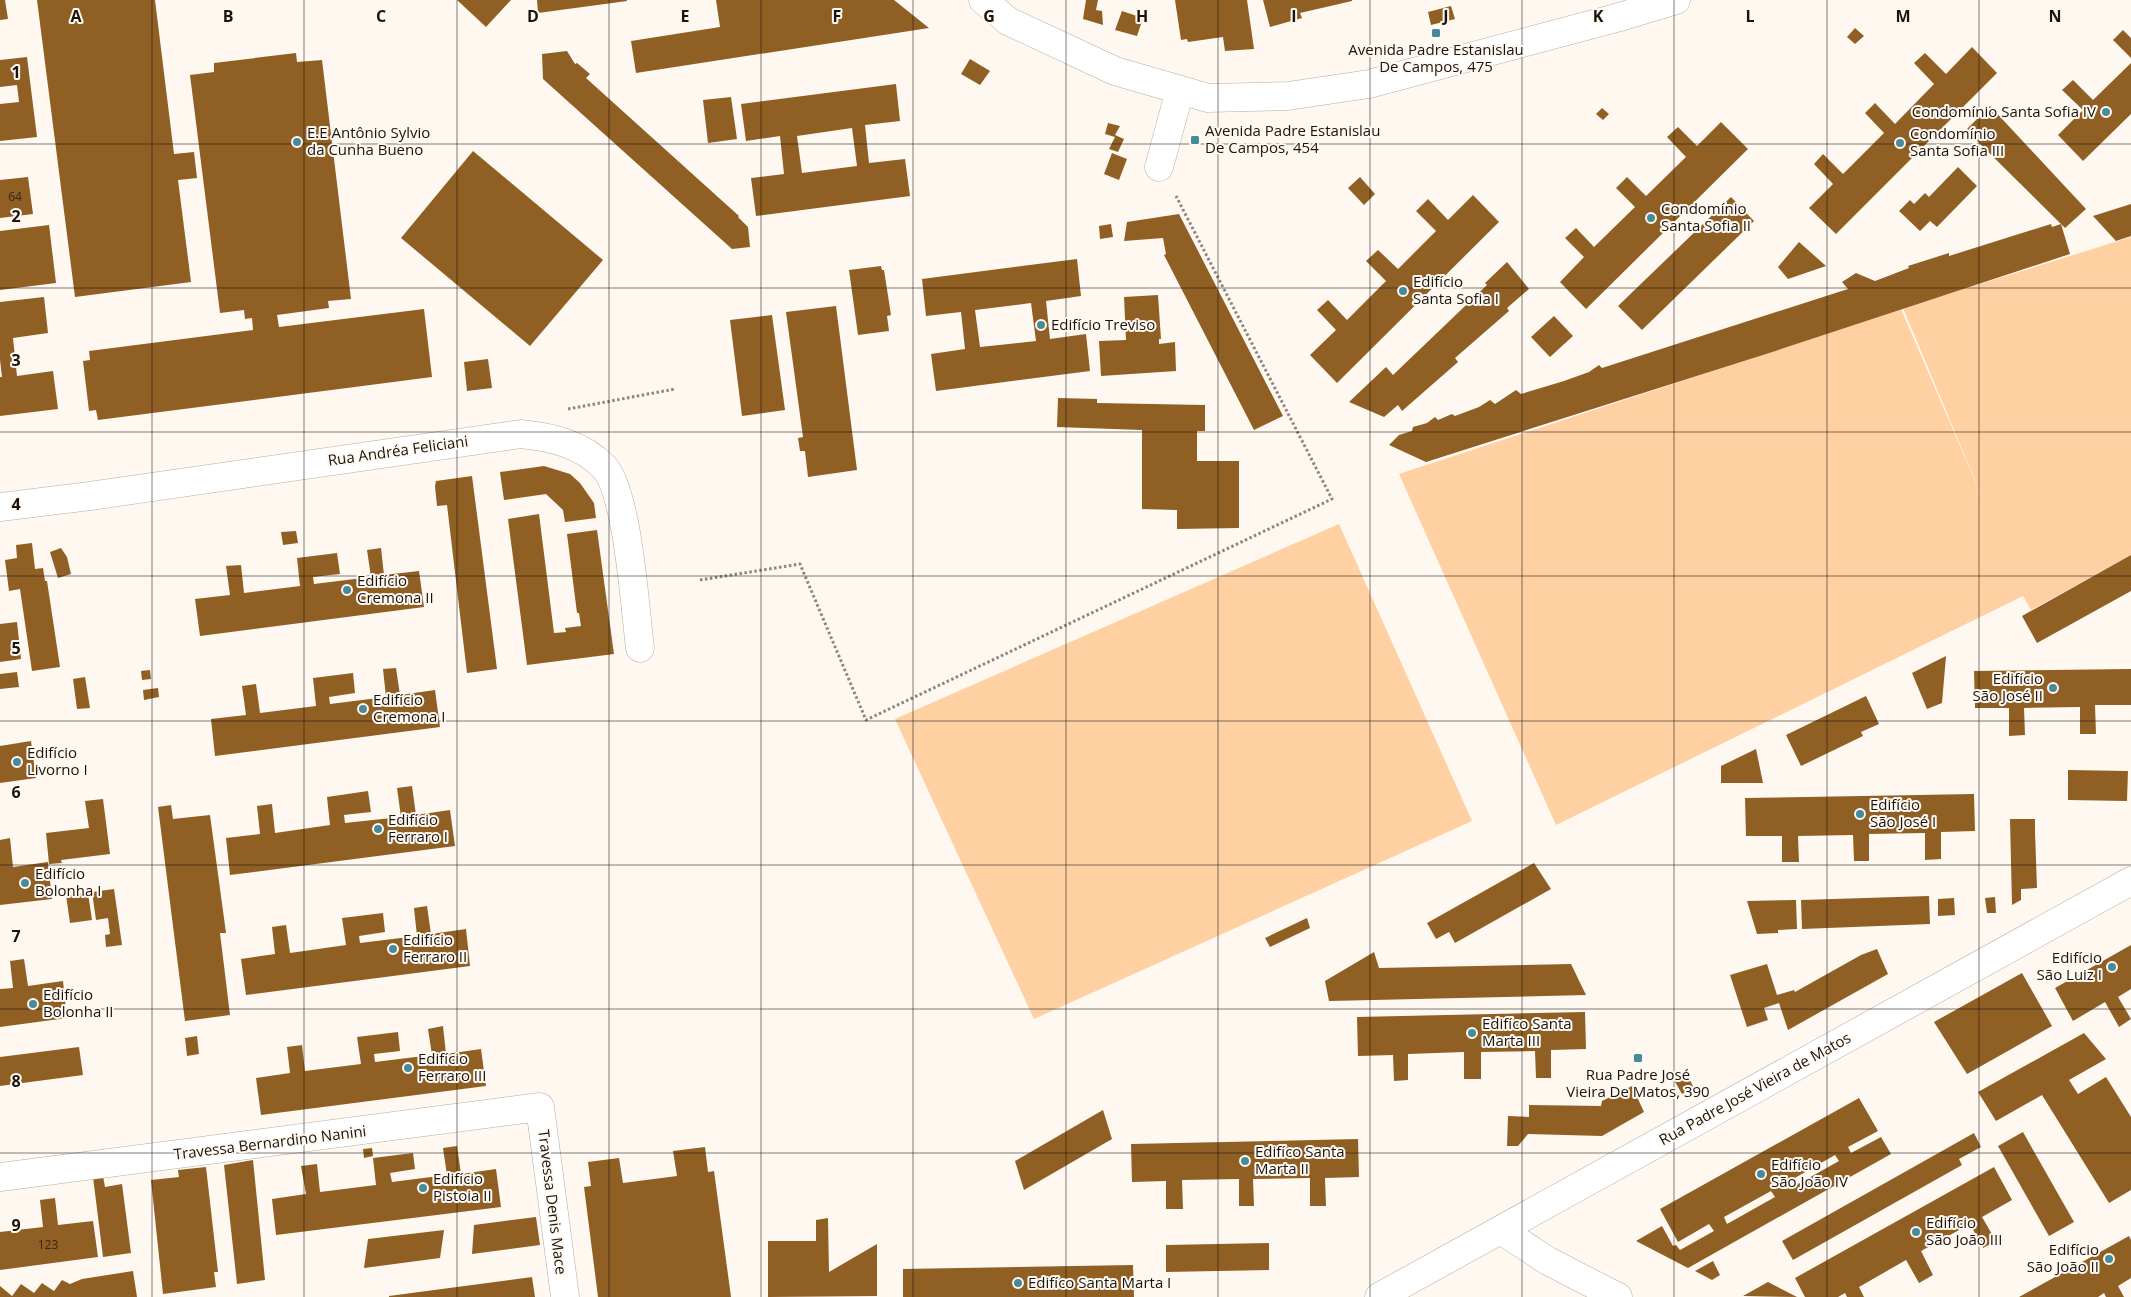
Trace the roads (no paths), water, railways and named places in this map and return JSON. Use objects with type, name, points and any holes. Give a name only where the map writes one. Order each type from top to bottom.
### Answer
[{"type":"street","points":[[983,0],[1008,21],[1116,71],[1208,98],[1288,96],[1369,84],[1616,18],[1676,0]]},
{"type":"street","points":[[1159,167],[1180,90]]},
{"type":"street","name":"Rua Andréa Feliciani","points":[[0,507],[90,496],[521,434],[550,437],[596,459],[606,469],[614,485],[623,510],[640,648]]},
{"type":"street","name":"Rua Padre José Vieira de Matos","points":[[1380,1297],[2131,880]]},
{"type":"street","name":"Travessa Bernardino Nanini","points":[[0,1177],[540,1108]]},
{"type":"street","name":"Travessa Denis Mace","points":[[540,1108],[565,1297]]},
{"type":"street","points":[[1501,1230],[1548,1261],[1618,1297]]},
{"type":"place","name":"Avenida Padre Estanislau De Campos, 475","points":[[1436,33]]},
{"type":"place","name":"Condomínio Santa Sofia IV","points":[[2106,112]]},
{"type":"place","name":"Avenida Padre Estanislau De Campos, 454","points":[[1195,140]]},
{"type":"place","name":"E.E Antônio Sylvio da Cunha Bueno","points":[[297,142]]},
{"type":"place","name":"Condomínio Santa Sofia III","points":[[1900,143]]},
{"type":"place","name":"Condomínio Santa Sofia II","points":[[1651,218]]},
{"type":"place","name":"Edifício Santa Sofia I","points":[[1403,291]]},
{"type":"place","name":"Edifício Treviso","points":[[1041,325]]},
{"type":"place","name":"Edifício Cremona II","points":[[347,590]]},
{"type":"place","name":"Edifício São José II","points":[[2053,688]]},
{"type":"place","name":"Edifício Cremona I","points":[[363,709]]},
{"type":"place","name":"Edifício Livorno I","points":[[17,762]]},
{"type":"place","name":"Edifício São José I","points":[[1860,814]]},
{"type":"place","name":"Edifício Ferraro I","points":[[378,829]]},
{"type":"place","name":"Edifício Bolonha I","points":[[25,883]]},
{"type":"place","name":"Edifício Ferraro II","points":[[393,949]]},
{"type":"place","name":"Edifício São Luiz I","points":[[2112,967]]},
{"type":"place","name":"Edifício Bolonha II","points":[[33,1004]]},
{"type":"place","name":"Edifíco Santa Marta III","points":[[1472,1033]]},
{"type":"place","name":"Rua Padre José Vieira De Matos, 390","points":[[1638,1058]]},
{"type":"place","name":"Edifício Ferraro III","points":[[408,1068]]},
{"type":"place","name":"Edifíco Santa Marta II","points":[[1245,1161]]},
{"type":"place","name":"Edifício São João IV","points":[[1761,1174]]},
{"type":"place","name":"Edifício Pistoia II","points":[[423,1188]]},
{"type":"place","name":"Edifício São João III","points":[[1916,1232]]},
{"type":"place","name":"Edifício São João II","points":[[2109,1259]]},
{"type":"place","name":"Edifíco Santa Marta I","points":[[1018,1283]]}]
